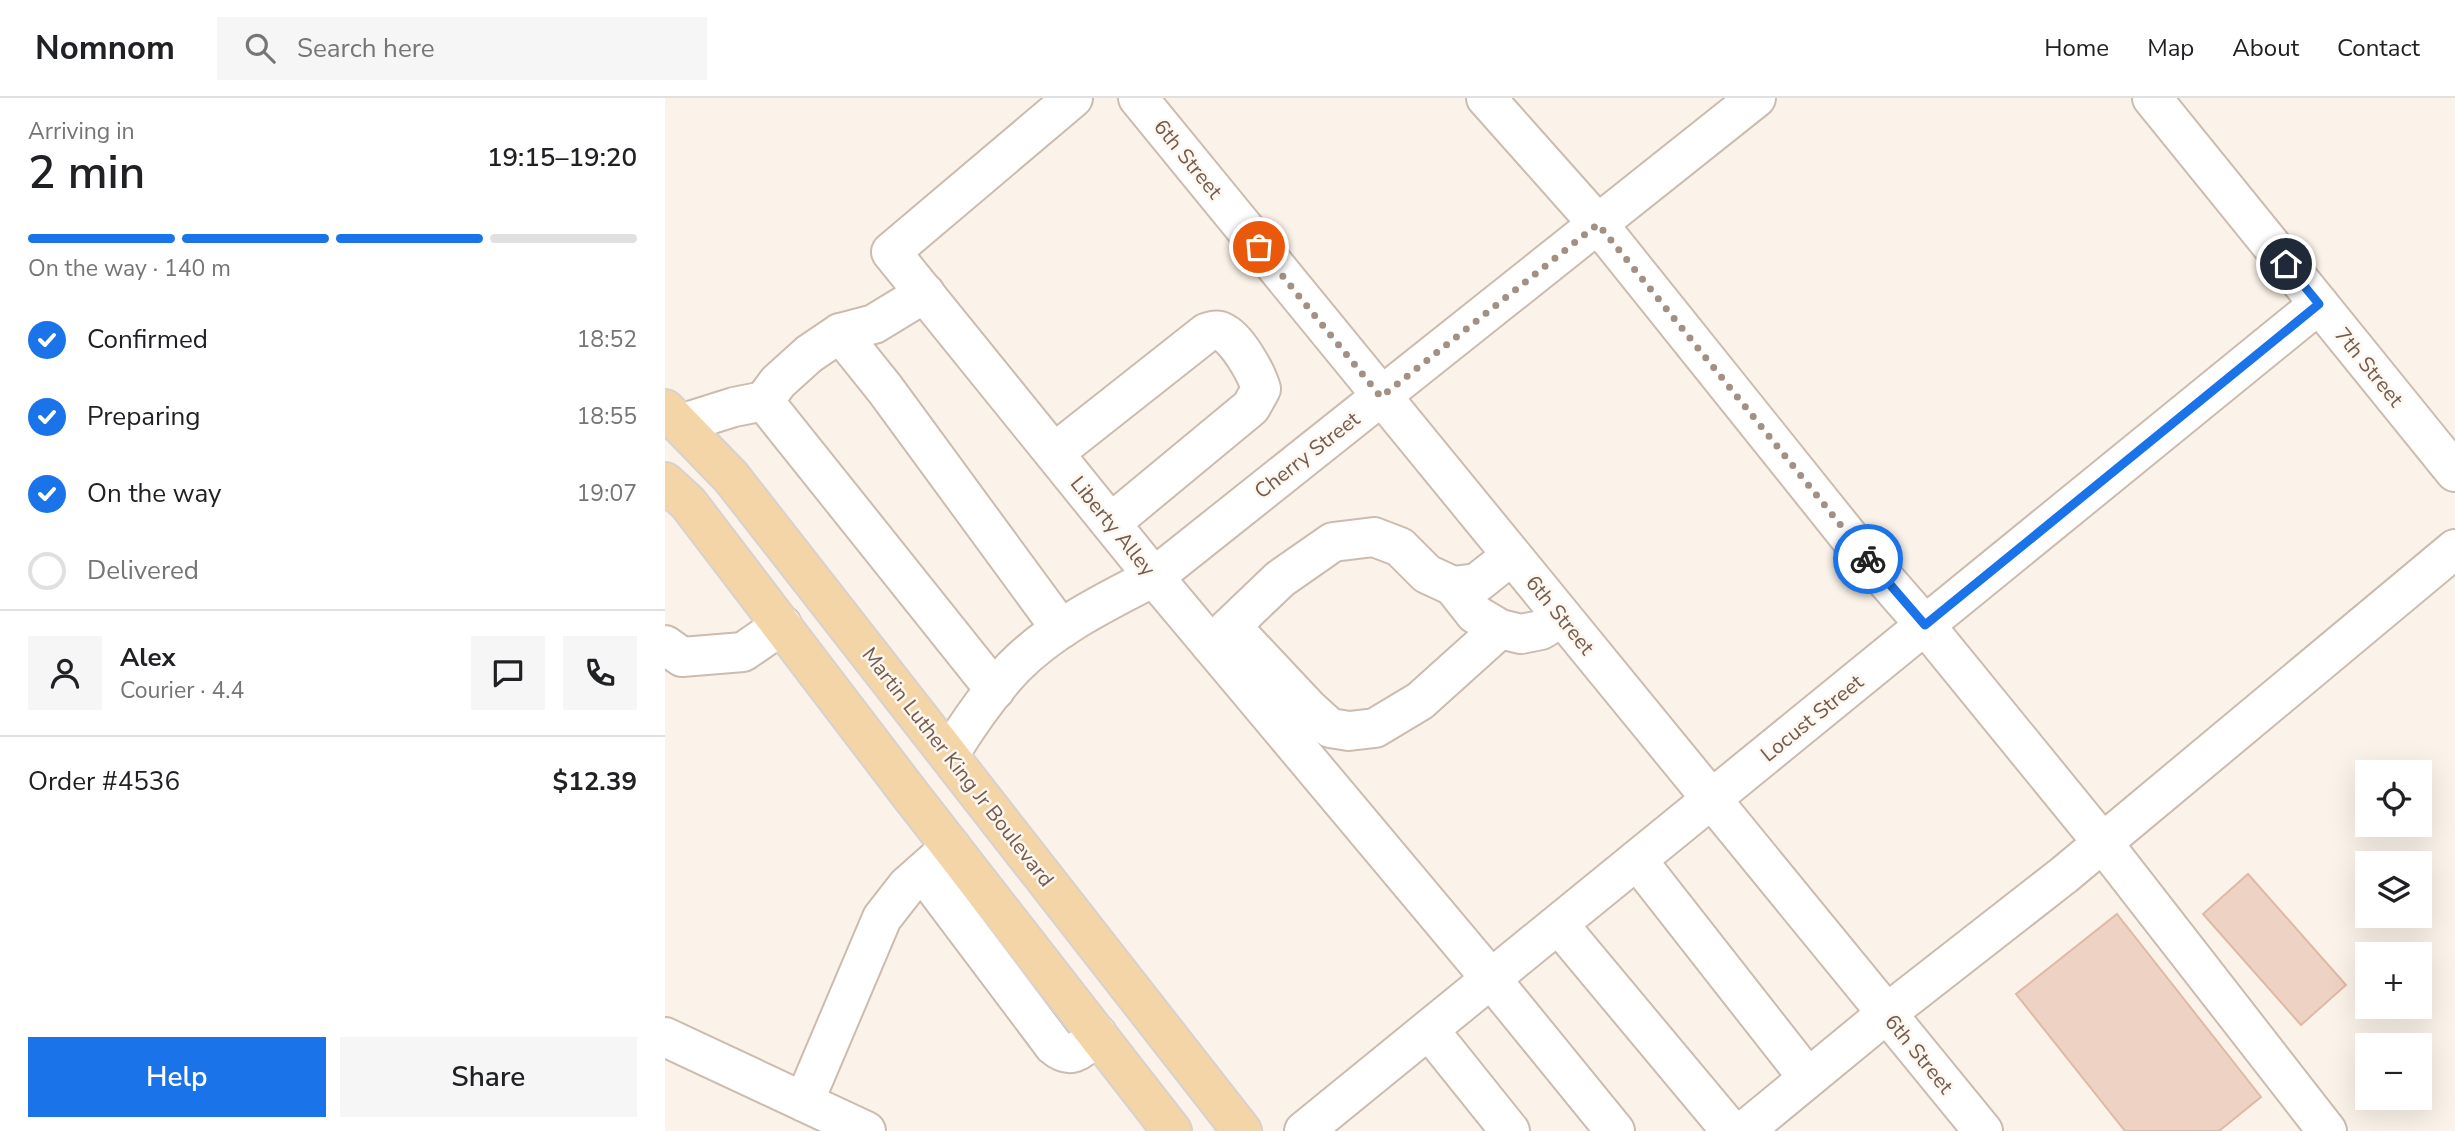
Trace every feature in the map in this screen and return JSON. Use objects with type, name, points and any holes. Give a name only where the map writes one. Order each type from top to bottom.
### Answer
[{"type":"main road","name":"Martin Luther King Jr Boulevard","points":[[672,417],[731,477],[1243,1131]]},
{"type":"main road","points":[[665,482],[688,503],[909,793],[1173,1131]]},
{"type":"main road","points":[[909,793],[949,755]]},
{"type":"street","name":"Liberty Alley","points":[[1073,98],[891,252],[1154,577],[1221,635],[1492,980],[1615,1131]]},
{"type":"street","name":"6th Street","points":[[1138,98],[1983,1131]]},
{"type":"street","points":[[1486,98],[1598,224],[1857,547],[1925,625],[2102,842],[2327,1131]]},
{"type":"street","name":"Cherry Street","points":[[949,755],[977,711],[1015,666],[1061,629],[1154,577],[1756,98]]},
{"type":"street","name":"7th Street","points":[[2152,98],[2455,472]]},
{"type":"street","points":[[672,417],[764,401],[778,382],[809,354],[841,333],[874,324],[925,293]]},
{"type":"street","name":"Locust Street","points":[[1304,1131],[2319,304]]},
{"type":"street","points":[[1054,453],[1206,333],[1214,330],[1223,332],[1232,340],[1257,376],[1261,389],[1251,407],[1111,523]]},
{"type":"street","points":[[841,333],[1061,629]]},
{"type":"street","points":[[764,401],[995,690]]},
{"type":"street","points":[[1500,629],[1420,701],[1375,729],[1349,731],[1330,728],[1221,635],[1280,579],[1333,542],[1374,537],[1400,547],[1427,574],[1453,586],[1475,614],[1500,629],[1521,634],[1541,630],[1562,617]]},
{"type":"street","points":[[1744,1131],[2064,875],[2455,549]]},
{"type":"street","points":[[1453,586],[1477,583],[1511,556]]},
{"type":"street","points":[[665,645],[682,657],[743,652],[782,625]]},
{"type":"street","points":[[804,1102],[882,918],[907,886],[951,847]]},
{"type":"street","points":[[1637,860],[1808,1078]]},
{"type":"street","points":[[923,872],[1054,1046],[1062,1053],[1070,1054],[1078,1051],[1097,1034]]},
{"type":"street","points":[[1559,925],[1731,1131]]},
{"type":"street","points":[[1429,1030],[1510,1131]]},
{"type":"street","points":[[665,1037],[866,1131]]},
{"type":"building","points":[[2248,874],[2346,985],[2301,1025],[2203,914]]},
{"type":"building","points":[[2117,914],[2261,1097],[2219,1131],[2125,1131],[2016,994]]},
{"type":"way so far","points":[[1259,247],[1381,397],[1598,224],[1868,559]]},
{"type":"route","points":[[1868,559],[1925,625],[2319,304],[2286,264]]}]
